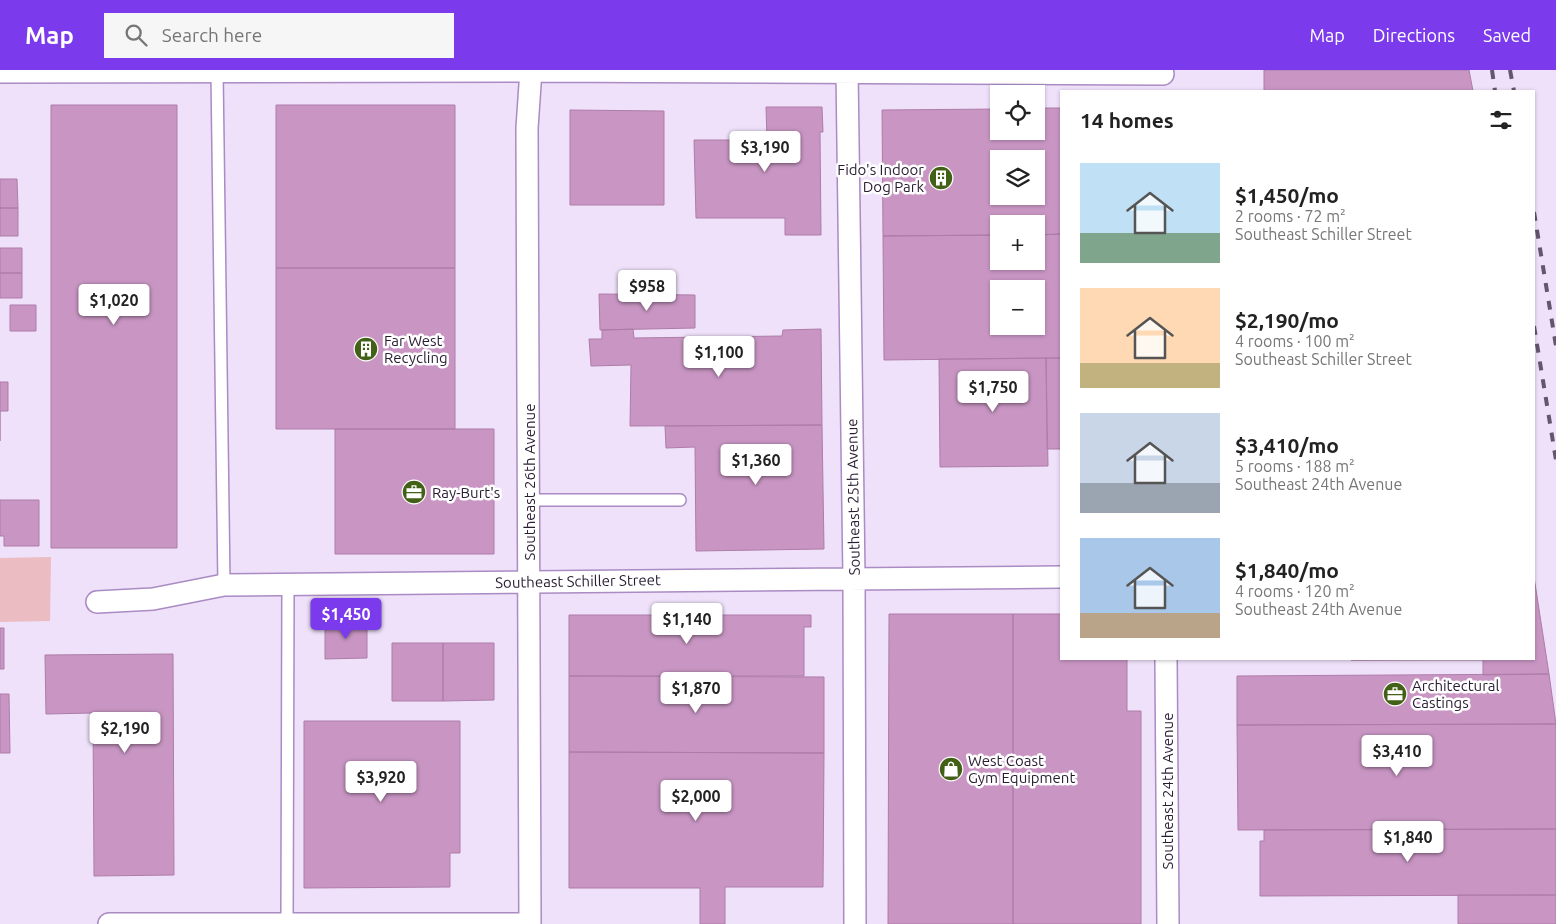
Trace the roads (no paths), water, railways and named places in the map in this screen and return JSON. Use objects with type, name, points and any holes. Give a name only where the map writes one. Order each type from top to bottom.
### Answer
[{"type":"street","points":[[0,72],[531,70],[1070,72],[1163,78]]},
{"type":"street","name":"Southeast 26th Avenue","points":[[530,924],[527,128],[531,70]]},
{"type":"street","name":"Southeast 25th Avenue","points":[[847,71],[854,578],[855,924]]},
{"type":"street","name":"Southeast Schiller Street","points":[[97,602],[153,599],[224,585],[1060,577]]},
{"type":"street","name":"Southeast 24th Avenue","points":[[1166,660],[1168,924]]},
{"type":"street","points":[[109,924],[530,924]]},
{"type":"lane","points":[[216,72],[224,585]]},
{"type":"lane","points":[[529,500],[680,500]]},
{"type":"lane","points":[[287,924],[288,585]]},
{"type":"railway","points":[[1492,70],[1495,90]]},
{"type":"railway","points":[[1510,70],[1514,90]]},
{"type":"railway","points":[[1535,218],[1556,346]]},
{"type":"railway","points":[[1535,332],[1556,460]]},
{"type":"place","name":"Fido's Indoor Dog Park","points":[[941,178]]},
{"type":"place","name":"Far West Recycling","points":[[366,349]]},
{"type":"place","name":"Ray-Burt's","points":[[414,492]]},
{"type":"place","name":"Architectural Castings","points":[[1395,694]]},
{"type":"place","name":"West Coast Gym Equipment","points":[[951,769]]}]
